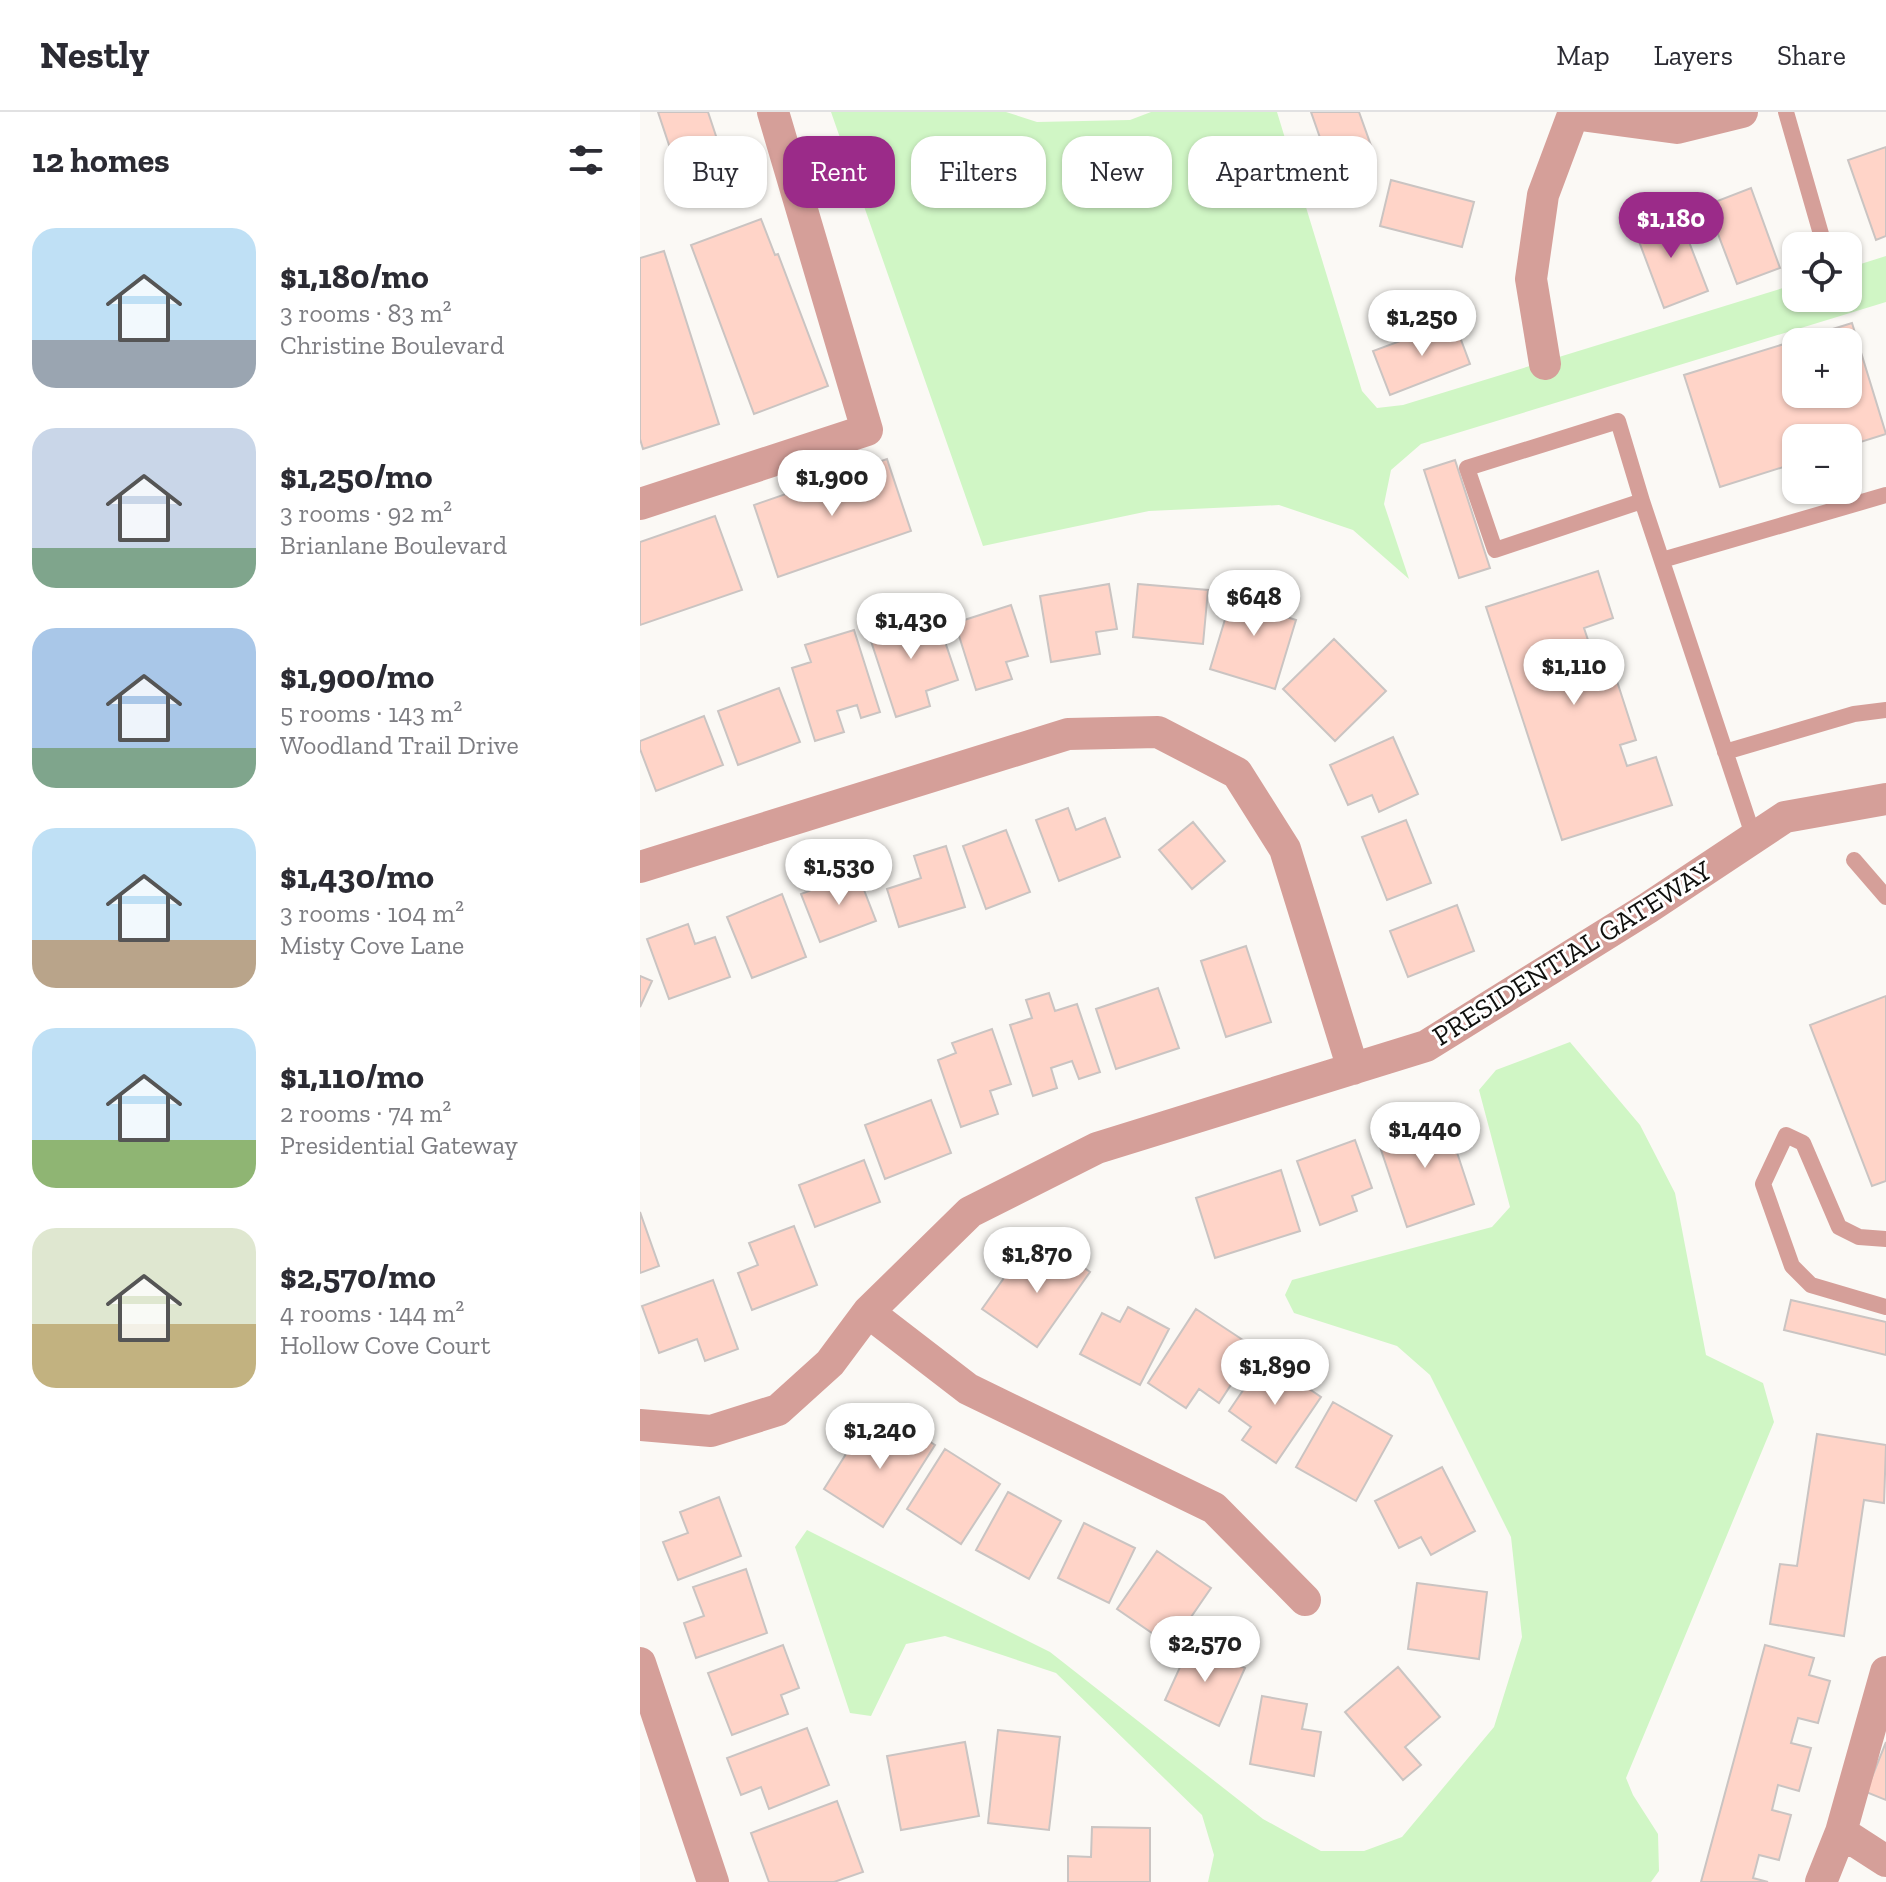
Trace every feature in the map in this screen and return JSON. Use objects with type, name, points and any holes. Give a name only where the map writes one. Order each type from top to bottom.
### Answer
[{"type":"street","points":[[640,504],[867,430],[773,112]]},
{"type":"street","points":[[1545,364],[1531,279],[1543,195],[1570,113],[1677,128],[1742,112]]},
{"type":"street","points":[[640,867],[1068,734],[1158,732],[1237,773],[1285,849],[1353,1069]]},
{"type":"street","name":"PRESIDENTIAL GATEWAY","points":[[641,1427],[711,1431],[778,1410],[830,1363],[868,1312],[970,1212],[1097,1148],[1426,1046],[1648,908],[1785,817],[1886,799]]},
{"type":"street","points":[[868,1312],[968,1389],[1214,1508],[1305,1600]]},
{"type":"street","points":[[640,1663],[713,1882]]},
{"type":"street","points":[[1821,1882],[1841,1832],[1886,1672]]},
{"type":"street","points":[[1841,1832],[1886,1861]]},
{"type":"lane","points":[[1786,112],[1820,232]]},
{"type":"lane","points":[[1642,501],[1495,550],[1467,468],[1618,421],[1754,838]]},
{"type":"lane","points":[[1662,560],[1886,495]]},
{"type":"lane","points":[[1725,752],[1854,714],[1886,710]]},
{"type":"lane","points":[[1854,860],[1886,897]]},
{"type":"lane","points":[[1886,1239],[1859,1237],[1839,1227],[1803,1143],[1786,1135],[1763,1184],[1792,1266],[1811,1285],[1886,1307]]},
{"type":"green space","points":[[831,112],[1006,112],[1037,122],[1130,120],[1151,112],[1277,112],[1284,136],[1188,136],[1188,208],[1306,208],[1362,391],[1377,408],[1403,405],[1782,288],[1782,312],[1853,312],[1801,328],[1782,328],[1782,334],[1421,444],[1391,470],[1384,504],[1409,579],[1353,530],[1279,505],[1149,511],[983,546],[865,208],[895,208],[895,136],[839,136]]},
{"type":"green space","points":[[1886,256],[1886,302],[1862,309],[1862,264]]},
{"type":"green space","points":[[1570,1042],[1640,1125],[1675,1193],[1706,1355],[1763,1383],[1774,1422],[1626,1778],[1658,1834],[1659,1871],[1651,1882],[1208,1882],[1214,1855],[1202,1815],[1056,1673],[945,1636],[906,1644],[871,1716],[850,1713],[795,1547],[807,1530],[1050,1652],[1263,1819],[1321,1851],[1364,1851],[1402,1837],[1494,1727],[1522,1637],[1511,1537],[1430,1375],[1397,1346],[1294,1313],[1285,1295],[1292,1280],[1492,1227],[1510,1207],[1479,1090],[1496,1070]]},
{"type":"building","points":[[658,112],[708,112],[716,136],[666,136]]},
{"type":"building","points":[[1311,112],[1359,112],[1368,136],[1319,136]]},
{"type":"building","points":[[1886,147],[1886,236],[1876,240],[1848,160]]},
{"type":"building","points":[[1391,180],[1474,202],[1462,247],[1380,226]]},
{"type":"building","points":[[1751,188],[1780,268],[1737,284],[1707,205]]},
{"type":"building","points":[[1677,211],[1708,291],[1664,308],[1634,228]]},
{"type":"building","points":[[761,219],[775,255],[778,254],[828,386],[754,414],[691,245]]},
{"type":"building","points":[[664,251],[719,424],[643,449],[640,439],[640,258]]},
{"type":"building","points":[[1454,321],[1470,364],[1390,395],[1373,351]]},
{"type":"building","points":[[1852,323],[1854,328],[1836,328]]},
{"type":"building","points":[[1782,345],[1782,408],[1862,408],[1862,356],[1886,434],[1862,442],[1862,424],[1782,424],[1782,467],[1720,487],[1684,375]]},
{"type":"building","points":[[887,459],[911,531],[778,577],[754,505]]},
{"type":"building","points":[[1455,460],[1490,568],[1459,578],[1424,470]]},
{"type":"building","points":[[715,516],[742,590],[640,625],[640,542]]},
{"type":"building","points":[[1598,571],[1613,618],[1584,628],[1591,649],[1605,644],[1636,740],[1620,745],[1627,766],[1656,757],[1672,805],[1562,840],[1486,607]]},
{"type":"building","points":[[1236,583],[1282,597],[1277,614],[1296,620],[1275,689],[1210,669]]},
{"type":"building","points":[[1109,584],[1117,629],[1096,632],[1100,654],[1051,662],[1040,596]]},
{"type":"building","points":[[1138,584],[1208,590],[1203,644],[1133,637]]},
{"type":"building","points":[[1011,605],[1028,656],[1006,662],[1012,679],[976,690],[955,623]]},
{"type":"building","points":[[912,611],[918,631],[939,624],[958,680],[926,691],[930,706],[896,717],[866,626]]},
{"type":"building","points":[[854,630],[880,712],[861,718],[857,705],[837,711],[844,732],[815,741],[792,668],[811,662],[805,645]]},
{"type":"building","points":[[1334,639],[1386,691],[1335,741],[1283,689]]},
{"type":"building","points":[[779,688],[800,742],[738,765],[718,711]]},
{"type":"building","points":[[704,716],[723,765],[656,791],[640,749],[640,741]]},
{"type":"building","points":[[1393,737],[1418,794],[1379,812],[1372,795],[1348,805],[1330,765]]},
{"type":"building","points":[[1068,808],[1076,830],[1105,818],[1120,857],[1059,881],[1036,820]]},
{"type":"building","points":[[1406,820],[1431,883],[1387,900],[1362,837]]},
{"type":"building","points":[[1193,822],[1225,861],[1192,889],[1159,850]]},
{"type":"building","points":[[1006,830],[1030,892],[986,909],[963,846]]},
{"type":"building","points":[[946,846],[965,907],[899,927],[887,889],[921,878],[914,856]]},
{"type":"building","points":[[857,872],[876,921],[820,942],[801,894]]},
{"type":"building","points":[[782,894],[806,957],[752,978],[727,917]]},
{"type":"building","points":[[1457,905],[1474,951],[1408,977],[1390,931]]},
{"type":"building","points":[[688,924],[695,944],[715,937],[730,977],[669,999],[647,939]]},
{"type":"building","points":[[1246,946],[1271,1022],[1226,1037],[1201,961]]},
{"type":"building","points":[[640,976],[652,981],[640,1007]]},
{"type":"building","points":[[1158,988],[1179,1048],[1116,1069],[1096,1009]]},
{"type":"building","points":[[1049,993],[1055,1011],[1077,1004],[1100,1072],[1079,1079],[1072,1061],[1051,1068],[1057,1088],[1033,1096],[1010,1025],[1032,1018],[1026,1000]]},
{"type":"building","points":[[1886,996],[1886,1181],[1872,1186],[1810,1025]]},
{"type":"building","points":[[992,1029],[1011,1084],[990,1091],[998,1114],[961,1127],[938,1060],[956,1053],[952,1043]]},
{"type":"building","points":[[931,1100],[951,1153],[885,1179],[865,1125]]},
{"type":"building","points":[[1444,1113],[1474,1204],[1407,1227],[1376,1135]]},
{"type":"building","points":[[1355,1140],[1372,1188],[1352,1196],[1357,1211],[1320,1225],[1297,1161]]},
{"type":"building","points":[[864,1160],[880,1202],[815,1227],[799,1185]]},
{"type":"building","points":[[1281,1170],[1300,1231],[1215,1258],[1196,1198]]},
{"type":"building","points":[[640,1212],[659,1266],[640,1273]]},
{"type":"building","points":[[794,1226],[817,1285],[752,1310],[738,1273],[758,1265],[749,1243]]},
{"type":"building","points":[[1050,1243],[1090,1272],[1037,1347],[982,1309],[1011,1268],[1026,1278]]},
{"type":"building","points":[[713,1280],[738,1349],[705,1361],[697,1339],[659,1353],[642,1306]]},
{"type":"building","points":[[1791,1300],[1886,1322],[1886,1355],[1784,1330]]},
{"type":"building","points":[[1128,1307],[1169,1329],[1140,1385],[1080,1354],[1102,1313],[1120,1322]]},
{"type":"building","points":[[1196,1309],[1255,1348],[1219,1403],[1199,1389],[1186,1408],[1148,1383]]},
{"type":"building","points":[[1287,1357],[1313,1374],[1305,1386],[1321,1397],[1276,1463],[1242,1440],[1251,1427],[1229,1411],[1263,1361],[1277,1371]]},
{"type":"building","points":[[1333,1402],[1392,1436],[1356,1501],[1296,1467]]},
{"type":"building","points":[[892,1417],[935,1445],[883,1527],[824,1489],[858,1435],[874,1446]]},
{"type":"building","points":[[1817,1434],[1886,1445],[1884,1503],[1864,1500],[1844,1636],[1770,1624],[1780,1564],[1797,1566]]},
{"type":"building","points":[[945,1449],[1000,1484],[961,1544],[907,1509]]},
{"type":"building","points":[[1442,1467],[1475,1531],[1431,1555],[1421,1537],[1399,1548],[1375,1501]]},
{"type":"building","points":[[1008,1492],[1061,1521],[1029,1579],[976,1550]]},
{"type":"building","points":[[719,1497],[741,1556],[678,1580],[663,1542],[688,1533],[680,1512]]},
{"type":"building","points":[[1084,1523],[1135,1548],[1109,1603],[1058,1578]]},
{"type":"building","points":[[1157,1551],[1211,1588],[1171,1646],[1117,1609]]},
{"type":"building","points":[[746,1569],[767,1633],[696,1658],[684,1623],[704,1616],[693,1587]]},
{"type":"building","points":[[1417,1583],[1487,1592],[1479,1659],[1408,1649]]},
{"type":"building","points":[[1191,1643],[1245,1668],[1219,1726],[1165,1700]]},
{"type":"building","points":[[783,1645],[799,1688],[781,1695],[788,1714],[732,1735],[708,1673]]},
{"type":"building","points":[[1765,1645],[1814,1658],[1809,1675],[1830,1681],[1818,1723],[1798,1718],[1791,1743],[1811,1748],[1799,1791],[1778,1785],[1772,1810],[1791,1815],[1779,1860],[1759,1855],[1753,1878],[1768,1882],[1701,1882]]},
{"type":"building","points":[[1398,1667],[1440,1717],[1405,1747],[1421,1765],[1403,1780],[1345,1712]]},
{"type":"building","points":[[1262,1696],[1307,1704],[1302,1729],[1321,1732],[1314,1776],[1250,1764]]},
{"type":"building","points":[[807,1728],[829,1785],[769,1809],[761,1787],[741,1795],[727,1758]]},
{"type":"building","points":[[998,1730],[1060,1737],[1049,1830],[988,1823]]},
{"type":"building","points":[[965,1742],[979,1816],[901,1830],[887,1756]]},
{"type":"building","points":[[1886,1742],[1886,1800],[1866,1792]]},
{"type":"building","points":[[837,1801],[863,1872],[834,1882],[769,1882],[751,1833]]},
{"type":"building","points":[[1092,1827],[1150,1828],[1150,1882],[1068,1882],[1068,1856],[1091,1857]]}]
